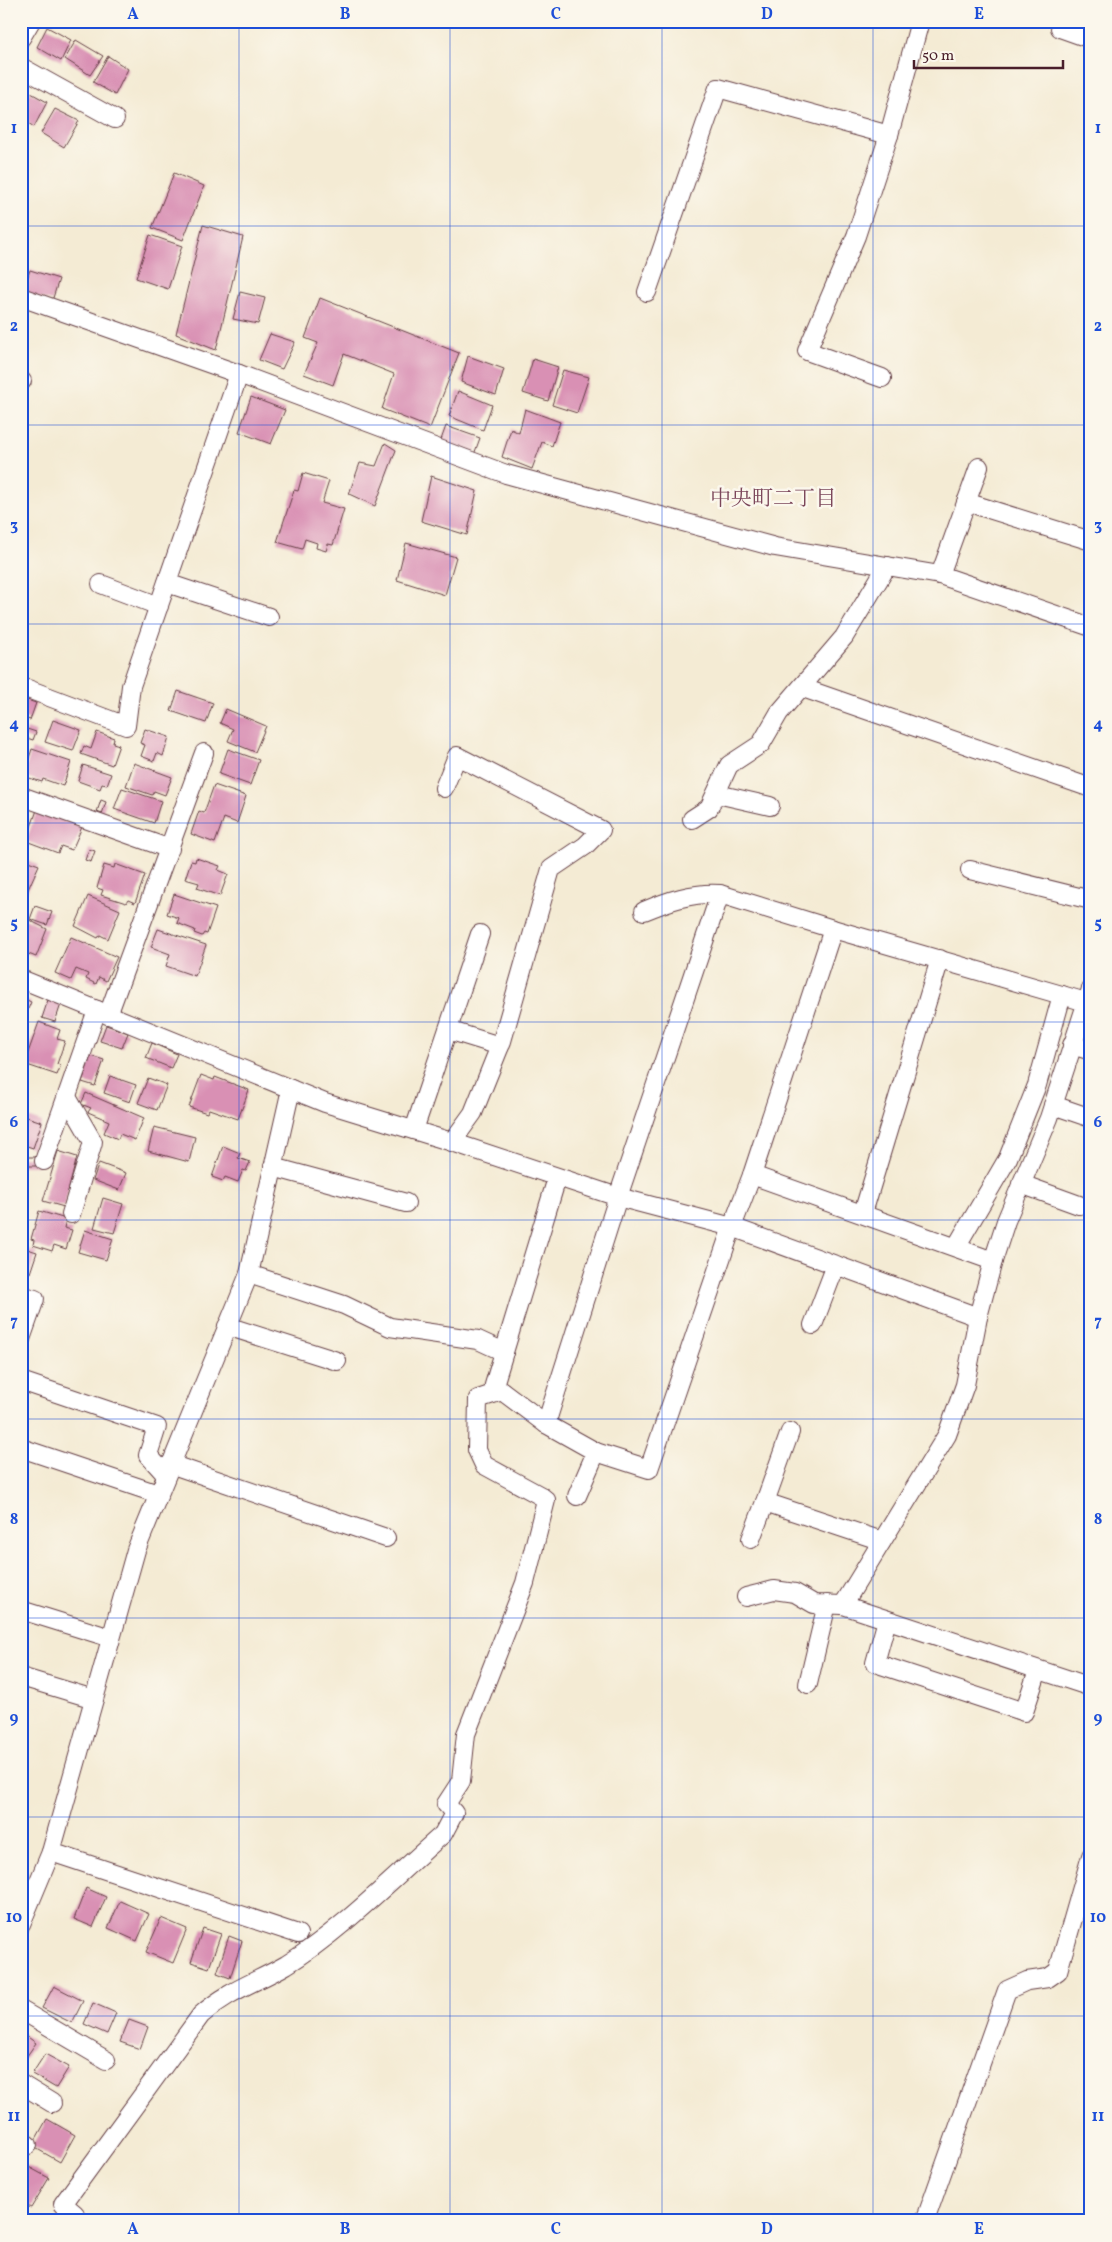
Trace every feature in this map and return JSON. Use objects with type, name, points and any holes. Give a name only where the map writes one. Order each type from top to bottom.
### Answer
[{"type":"street","points":[[21,38],[31,21]]},
{"type":"street","points":[[882,378],[807,351],[856,236],[889,135],[920,21]]},
{"type":"street","points":[[1062,21],[1060,28],[1091,39]]},
{"type":"street","points":[[21,67],[115,119]]},
{"type":"street","points":[[647,292],[718,88],[889,135]]},
{"type":"street","points":[[21,297],[239,374],[506,474],[776,547],[940,575],[1091,626]]},
{"type":"street","points":[[28,689],[126,726],[131,686],[239,374]]},
{"type":"street","points":[[940,575],[979,467]]},
{"type":"street","points":[[966,502],[1091,541]]},
{"type":"street","points":[[692,819],[710,808],[729,765],[761,744],[779,713],[803,688],[844,637],[888,566]]},
{"type":"street","points":[[167,583],[269,617]]},
{"type":"street","points":[[101,584],[159,606]]},
{"type":"street","points":[[803,688],[1091,788]]},
{"type":"street","points":[[44,1161],[67,1097],[170,849],[204,753]]},
{"type":"street","points":[[444,788],[457,756],[601,830],[585,846],[551,869],[500,1046],[473,1112],[452,1142]]},
{"type":"street","points":[[717,794],[770,806]]},
{"type":"street","points":[[21,796],[170,849]]},
{"type":"street","points":[[970,870],[1091,900]]},
{"type":"street","points":[[644,912],[667,902],[703,893],[720,894],[833,929],[1062,995],[1088,995],[1053,1105],[993,1260],[978,1317],[965,1385],[947,1435],[882,1542],[835,1605],[808,1684]]},
{"type":"street","points":[[546,1424],[618,1197],[720,894]]},
{"type":"street","points":[[557,1178],[494,1385],[546,1424],[596,1452],[649,1469],[732,1227],[752,1175],[833,929]]},
{"type":"street","points":[[414,1130],[480,934]]},
{"type":"street","points":[[863,1213],[940,959]]},
{"type":"street","points":[[21,979],[325,1103],[452,1142],[618,1197],[732,1227],[978,1317]]},
{"type":"street","points":[[956,1247],[1008,1158],[1037,1085],[1062,995]]},
{"type":"street","points":[[448,1030],[500,1046]]},
{"type":"street","points":[[1072,1045],[1091,1051]]},
{"type":"street","points":[[23,1914],[51,1852],[136,1550],[249,1274],[291,1089]]},
{"type":"street","points":[[67,1097],[94,1142],[71,1214]]},
{"type":"street","points":[[1053,1105],[1091,1118]]},
{"type":"street","points":[[273,1167],[406,1203]]},
{"type":"street","points":[[752,1175],[993,1260]]},
{"type":"street","points":[[1021,1184],[1079,1205]]},
{"type":"street","points":[[813,1325],[836,1265]]},
{"type":"street","points":[[249,1274],[344,1305],[390,1327],[478,1340],[504,1352]]},
{"type":"street","points":[[21,1295],[35,1299],[21,1339]]},
{"type":"street","points":[[227,1326],[337,1361]]},
{"type":"street","points":[[21,1381],[157,1426],[148,1455],[168,1469],[386,1538]]},
{"type":"street","points":[[70,2221],[75,2214],[63,2204],[201,2015],[219,2000],[285,1965],[328,1934],[443,1834],[454,1813],[446,1804],[461,1781],[466,1734],[525,1582],[546,1500],[542,1496],[484,1465],[477,1450],[478,1399],[502,1391]]},
{"type":"street","points":[[751,1539],[790,1432]]},
{"type":"street","points":[[21,1448],[158,1494]]},
{"type":"street","points":[[577,1496],[596,1452]]},
{"type":"street","points":[[766,1502],[882,1542]]},
{"type":"street","points":[[746,1597],[774,1590],[795,1594],[814,1604],[835,1605],[888,1620],[1091,1687]]},
{"type":"street","points":[[21,1610],[112,1638]]},
{"type":"street","points":[[888,1620],[875,1663],[1024,1712],[1038,1670]]},
{"type":"street","points":[[21,1677],[94,1700]]},
{"type":"street","points":[[51,1852],[298,1934]]},
{"type":"street","points":[[926,2221],[1007,1990],[1027,1981],[1048,1978],[1058,1971],[1091,1856]]},
{"type":"street","points":[[21,2010],[106,2060]]},
{"type":"street","points":[[21,2084],[52,2103]]},
{"type":"building","points":[[47,27],[71,40],[61,61],[37,47]]},
{"type":"building","points":[[76,40],[103,56],[90,75],[65,59]]},
{"type":"building","points":[[108,56],[128,69],[115,95],[93,82]]},
{"type":"building","points":[[22,88],[47,102],[34,127],[21,118]]},
{"type":"building","points":[[55,109],[79,121],[64,147],[41,133]]},
{"type":"building","points":[[174,173],[204,186],[183,240],[152,228]]},
{"type":"building","points":[[203,225],[243,237],[216,350],[176,334]]},
{"type":"building","points":[[150,235],[182,246],[168,289],[136,278]]},
{"type":"building","points":[[30,270],[59,279],[52,301],[22,293]]},
{"type":"building","points":[[240,292],[265,298],[258,324],[233,319]]},
{"type":"building","points":[[320,298],[459,353],[430,428],[382,409],[394,374],[344,354],[333,385],[304,374],[318,343],[305,338]]},
{"type":"building","points":[[270,334],[295,342],[282,369],[259,360]]},
{"type":"building","points":[[468,356],[504,369],[496,395],[461,382]]},
{"type":"building","points":[[533,359],[558,367],[548,401],[523,393]]},
{"type":"building","points":[[563,370],[589,377],[577,413],[552,405]]},
{"type":"building","points":[[458,391],[492,405],[483,430],[449,416]]},
{"type":"building","points":[[251,397],[285,410],[271,444],[239,432]]},
{"type":"building","points":[[525,409],[560,422],[552,446],[542,442],[532,469],[502,457],[511,429],[519,433]]},
{"type":"building","points":[[446,426],[480,438],[471,463],[437,451]]},
{"type":"building","points":[[385,443],[396,450],[375,506],[349,494],[360,463],[376,466]]},
{"type":"building","points":[[303,473],[329,481],[322,503],[344,509],[333,545],[328,544],[326,551],[316,548],[317,543],[305,539],[302,549],[277,542],[294,490],[298,491]]},
{"type":"building","points":[[431,476],[477,491],[467,535],[421,521]]},
{"type":"building","points":[[406,543],[456,557],[445,595],[397,580]]},
{"type":"building","points":[[178,691],[213,703],[206,723],[171,711]]},
{"type":"building","points":[[21,698],[36,703],[30,720],[24,718],[23,722]]},
{"type":"building","points":[[226,709],[266,726],[255,752],[228,741],[233,729],[220,723]]},
{"type":"building","points":[[53,720],[81,730],[73,751],[45,742]]},
{"type":"building","points":[[27,729],[36,732],[33,740],[24,737]]},
{"type":"building","points":[[145,729],[169,737],[163,756],[157,753],[154,761],[141,756],[145,745],[140,743]]},
{"type":"building","points":[[97,732],[114,738],[113,743],[119,745],[112,765],[81,754],[84,746],[91,749]]},
{"type":"building","points":[[32,749],[71,762],[63,786],[43,779],[42,782],[23,776]]},
{"type":"building","points":[[228,749],[259,760],[250,785],[219,774]]},
{"type":"building","points":[[134,763],[172,777],[165,795],[154,791],[152,795],[126,786]]},
{"type":"building","points":[[83,765],[111,774],[107,785],[102,784],[100,789],[78,781]]},
{"type":"building","points":[[214,785],[246,796],[237,823],[224,818],[215,843],[191,834],[199,811],[204,813]]},
{"type":"building","points":[[122,788],[161,801],[154,823],[114,809]]},
{"type":"building","points":[[101,800],[106,802],[102,814],[97,812]]},
{"type":"building","points":[[21,806],[27,808],[21,824]]},
{"type":"building","points":[[37,810],[82,827],[72,850],[61,846],[58,853],[26,841]]},
{"type":"building","points":[[89,849],[95,851],[91,862],[85,860]]},
{"type":"building","points":[[196,858],[220,866],[218,870],[228,874],[220,896],[197,888],[199,883],[185,879],[191,861],[195,862]]},
{"type":"building","points":[[28,861],[39,865],[21,905],[21,876]]},
{"type":"building","points":[[115,864],[145,875],[135,903],[128,900],[126,903],[101,895],[103,890],[97,888],[104,865],[114,868]]},
{"type":"building","points":[[174,894],[216,908],[207,934],[204,933],[202,936],[194,933],[195,930],[177,923],[179,918],[167,914]]},
{"type":"building","points":[[88,896],[120,910],[108,939],[100,935],[98,938],[75,926]]},
{"type":"building","points":[[35,906],[52,912],[47,925],[30,919]]},
{"type":"building","points":[[21,916],[47,929],[36,957],[21,951]]},
{"type":"building","points":[[158,929],[206,945],[195,976],[166,966],[170,954],[151,947]]},
{"type":"building","points":[[71,937],[117,957],[106,981],[99,977],[96,984],[86,979],[88,974],[76,969],[71,980],[55,973]]},
{"type":"building","points":[[21,997],[31,1002],[21,1026]]},
{"type":"building","points":[[48,1000],[61,1004],[55,1022],[42,1018]]},
{"type":"building","points":[[39,1022],[60,1030],[57,1039],[65,1041],[57,1064],[61,1065],[57,1075],[24,1064]]},
{"type":"building","points":[[106,1025],[128,1033],[122,1048],[100,1041]]},
{"type":"building","points":[[152,1043],[177,1054],[171,1068],[146,1058]]},
{"type":"building","points":[[91,1056],[104,1060],[95,1086],[82,1082]]},
{"type":"building","points":[[201,1075],[214,1080],[215,1077],[249,1090],[238,1119],[209,1109],[207,1113],[189,1107]]},
{"type":"building","points":[[110,1076],[136,1085],[130,1102],[104,1093]]},
{"type":"building","points":[[148,1078],[167,1085],[157,1110],[138,1103]]},
{"type":"building","points":[[86,1093],[144,1118],[135,1140],[120,1134],[118,1139],[104,1133],[109,1121],[88,1112],[91,1108],[81,1104]]},
{"type":"building","points":[[21,1115],[42,1122],[33,1148],[21,1144]]},
{"type":"building","points":[[154,1127],[195,1137],[189,1162],[148,1151]]},
{"type":"building","points":[[223,1146],[240,1153],[238,1158],[250,1162],[246,1171],[243,1170],[238,1182],[225,1177],[223,1181],[212,1177]]},
{"type":"building","points":[[58,1151],[77,1157],[64,1207],[43,1201]]},
{"type":"building","points":[[21,1157],[37,1157],[37,1166],[21,1166]]},
{"type":"building","points":[[99,1163],[126,1173],[119,1190],[93,1180]]},
{"type":"building","points":[[103,1198],[123,1204],[114,1233],[94,1228]]},
{"type":"building","points":[[39,1211],[66,1219],[64,1228],[72,1230],[66,1249],[54,1245],[52,1251],[33,1245],[34,1240],[31,1239]]},
{"type":"building","points":[[85,1230],[113,1239],[106,1260],[78,1252]]},
{"type":"building","points":[[21,1247],[37,1252],[30,1273],[21,1270]]},
{"type":"building","points":[[86,1888],[106,1897],[93,1927],[74,1919]]},
{"type":"building","points":[[120,1901],[149,1914],[137,1941],[108,1928]]},
{"type":"building","points":[[161,1918],[187,1929],[173,1963],[146,1952]]},
{"type":"building","points":[[203,1928],[221,1934],[209,1968],[191,1962]]},
{"type":"building","points":[[229,1936],[242,1941],[230,1978],[217,1973]]},
{"type":"building","points":[[54,1986],[83,2001],[72,2023],[42,2008]]},
{"type":"building","points":[[93,2003],[116,2013],[107,2034],[84,2024]]},
{"type":"building","points":[[129,2020],[148,2027],[140,2049],[120,2042]]},
{"type":"building","points":[[25,2035],[36,2043],[24,2060],[21,2058],[21,2040]]},
{"type":"building","points":[[45,2054],[69,2067],[56,2088],[32,2074]]},
{"type":"building","points":[[47,2119],[75,2135],[60,2162],[32,2146]]},
{"type":"building","points":[[27,2166],[49,2178],[31,2208],[21,2203],[21,2176]]},
{"type":"district","name":"中央町二丁目","points":[[773,499]]}]
